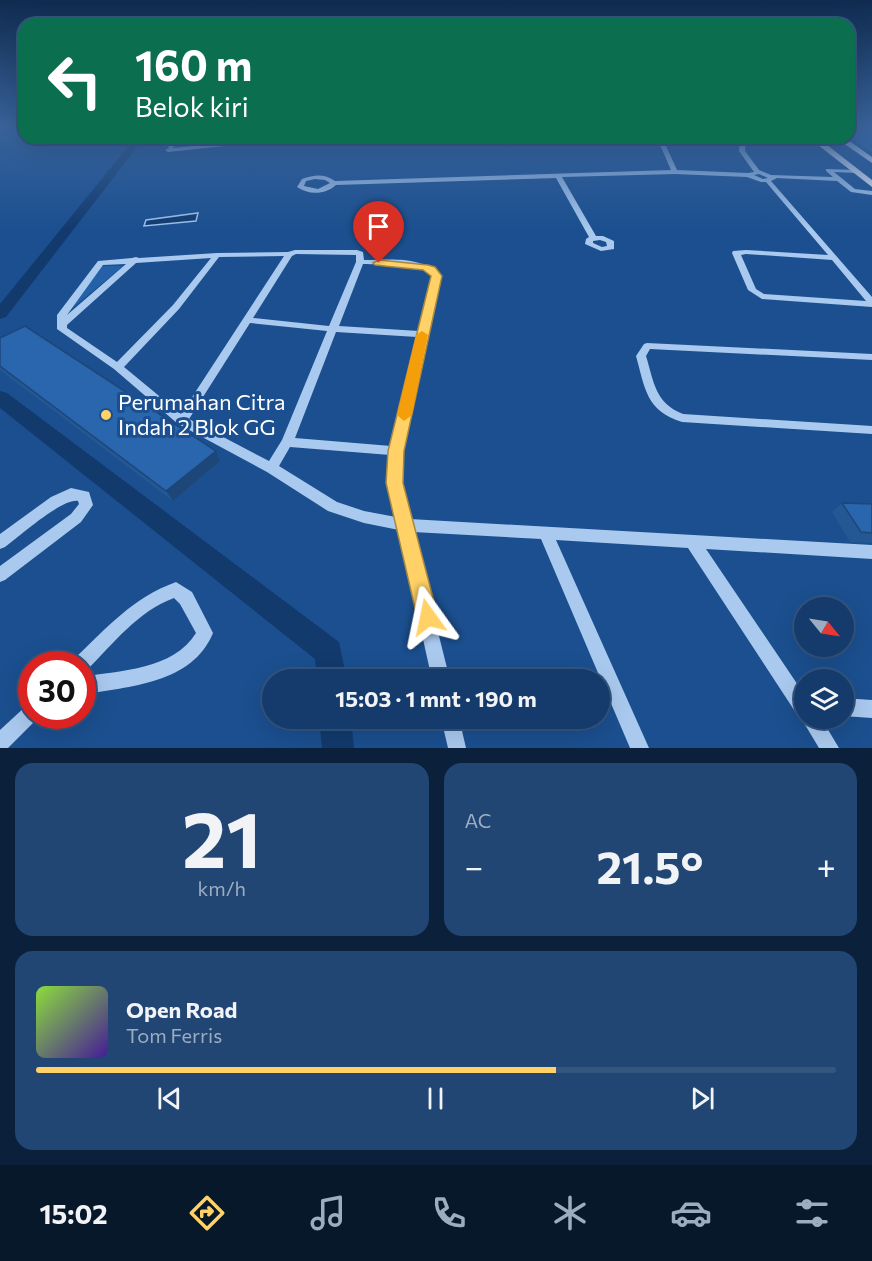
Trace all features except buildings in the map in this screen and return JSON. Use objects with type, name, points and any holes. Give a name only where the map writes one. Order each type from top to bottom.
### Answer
[{"type":"main road","points":[[843,161],[872,184]]},
{"type":"street","points":[[670,161],[675,172]]},
{"type":"street","points":[[750,161],[758,172],[770,178],[832,258],[872,303]]},
{"type":"street","points":[[856,171],[828,170],[853,191],[872,193]]},
{"type":"street","points":[[334,183],[327,178],[315,177],[299,185],[302,189],[312,191],[325,190],[334,183],[675,172],[770,178],[838,179]]},
{"type":"street","points":[[748,175],[758,172]]},
{"type":"street","points":[[559,177],[593,238]]},
{"type":"street","points":[[272,468],[287,442],[360,262],[361,257],[357,252],[217,255],[101,263],[62,315],[61,325],[69,335],[118,368],[182,421],[272,468],[333,507],[364,517],[404,525],[872,552]]},
{"type":"street","points":[[832,258],[746,252],[736,254],[752,290],[762,297],[872,303]]},
{"type":"street","points":[[182,421],[289,254]]},
{"type":"street","points":[[118,368],[176,307],[217,255]]},
{"type":"street","points":[[61,325],[136,259]]},
{"type":"street","points":[[360,262],[416,265],[431,270],[436,276],[396,451],[395,483],[404,525],[414,555],[439,669]]},
{"type":"street","points":[[248,320],[332,329],[422,334]]},
{"type":"street","points":[[872,357],[654,346],[647,346],[641,356],[654,400],[661,410],[669,414],[682,418],[872,430]]},
{"type":"street","points":[[287,442],[396,451]]},
{"type":"street","points":[[0,542],[56,501],[71,494],[84,496],[86,505],[76,518],[0,576]]},
{"type":"street","points":[[546,534],[640,748]]},
{"type":"street","points":[[692,541],[794,694]]},
{"type":"street","points":[[95,651],[140,608],[162,594],[176,590],[186,598],[205,633],[200,646],[174,666],[96,683]]},
{"type":"street","points":[[854,708],[872,709]]},
{"type":"street","points":[[0,743],[18,726]]},
{"type":"street","points":[[453,729],[457,748]]},
{"type":"street","points":[[817,729],[830,748]]},
{"type":"shaded area","points":[[198,213],[196,221],[144,226],[146,220]]},
{"type":"shaded area","points":[[100,266],[123,266],[64,315]]},
{"type":"waterway","points":[[0,314],[122,161]]},
{"type":"waterway","points":[[0,398],[329,652],[331,669]]},
{"type":"waterway","points":[[336,729],[338,748]]},
{"type":"slow traffic","points":[[404,415],[422,335]]},
{"type":"place","name":"Perumahan Citra Indah 2 Blok GG","points":[[106,415]]},
{"type":"route","points":[[379,263],[416,265],[431,270],[436,276],[396,451],[395,483],[397,499],[414,555],[428,617]]}]
